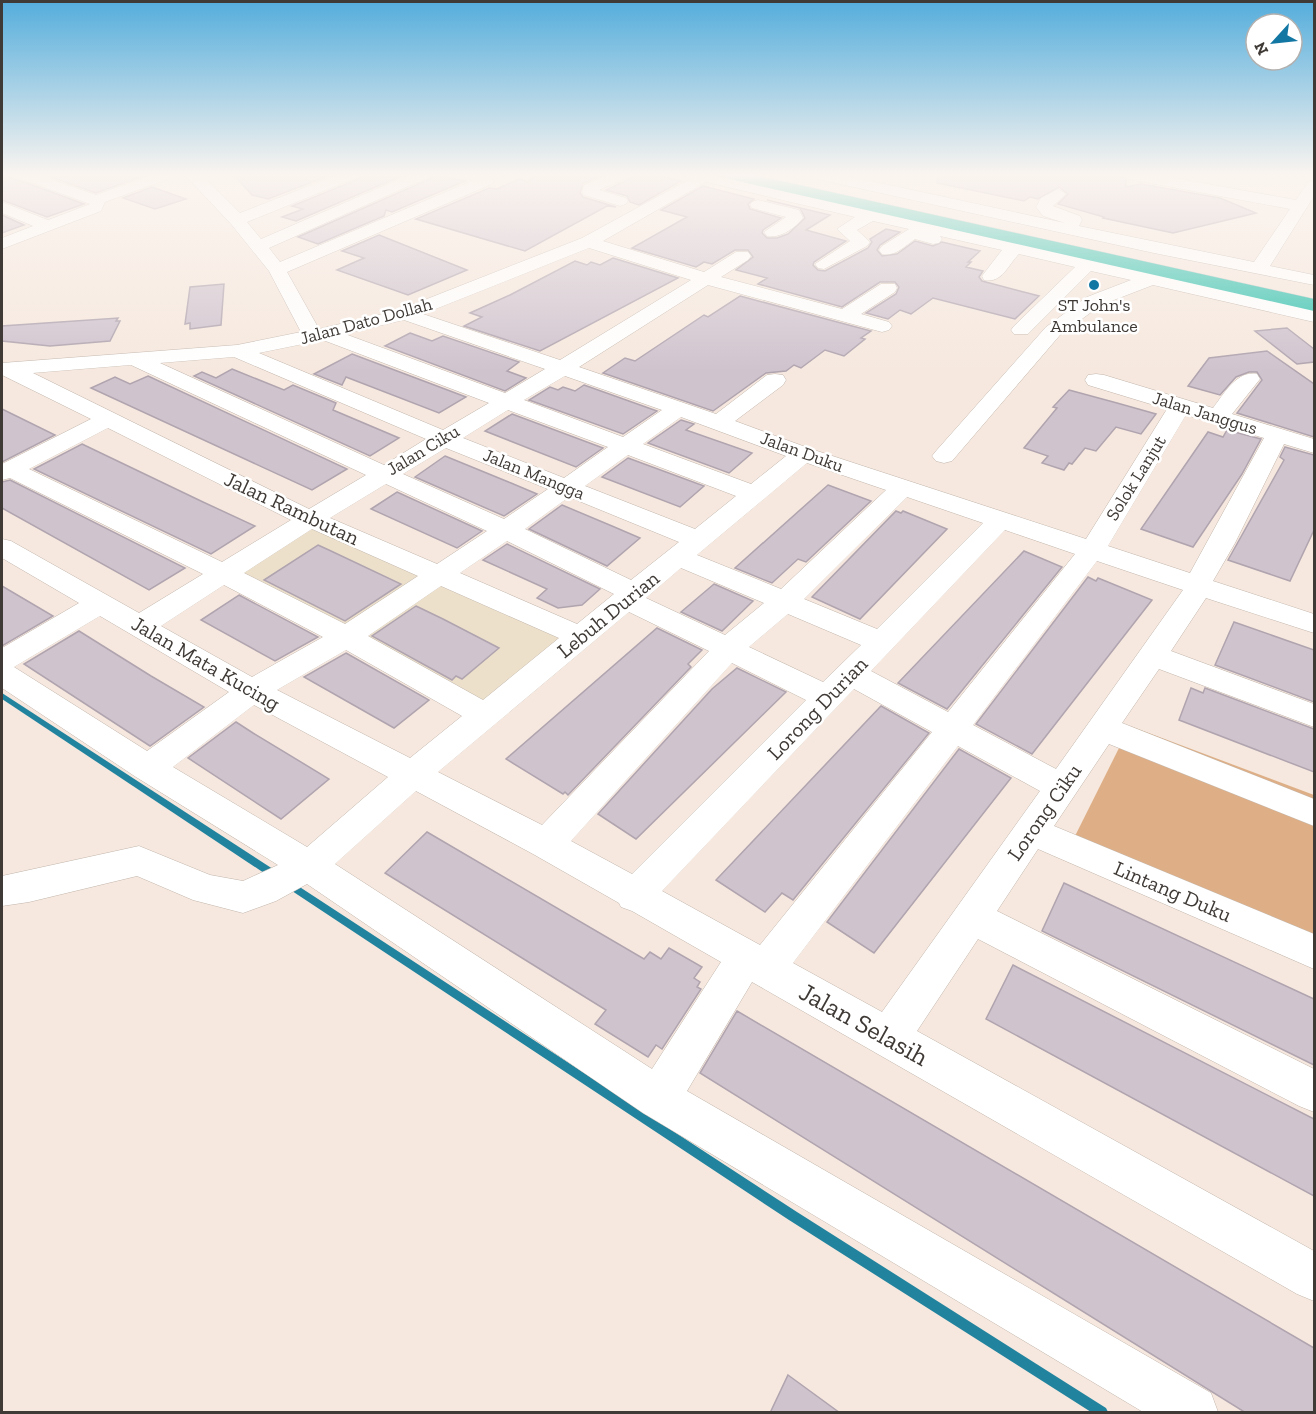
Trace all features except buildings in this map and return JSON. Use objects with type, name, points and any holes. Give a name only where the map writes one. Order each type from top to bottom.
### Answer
[{"type":"highway","points":[[1017,240],[1314,305]]},
{"type":"highway","points":[[1072,240],[1314,293]]},
{"type":"highway","points":[[1015,248],[1034,244]]},
{"type":"street","points":[[254,240],[277,270],[320,335],[507,400],[754,494]]},
{"type":"street","points":[[259,246],[273,240]]},
{"type":"street","points":[[277,270],[347,240]]},
{"type":"street","name":"Jalan Dato Dollah","points":[[5,369],[237,351],[320,335],[405,314],[591,240]]},
{"type":"street","points":[[824,264],[861,242],[859,240]]},
{"type":"street","points":[[888,250],[903,240]]},
{"type":"street","points":[[949,240],[984,251],[1015,248],[1314,316]]},
{"type":"street","points":[[1121,240],[1314,280]]},
{"type":"street","points":[[1259,268],[1277,240]]},
{"type":"street","points":[[588,242],[707,279],[882,326]]},
{"type":"street","points":[[991,276],[1004,262],[1007,254],[1015,248]]},
{"type":"street","name":"Jalan Ciku","points":[[141,625],[310,519],[561,369],[742,256]]},
{"type":"street","points":[[1021,330],[1087,265]]},
{"type":"street","points":[[1047,278],[1069,283]]},
{"type":"street","points":[[944,456],[1053,332],[1094,301],[1151,279]]},
{"type":"street","points":[[845,316],[888,288]]},
{"type":"street","name":"Jalan Duku","points":[[405,314],[719,422],[803,454],[1314,624]]},
{"type":"street","name":"Jalan Mangga","points":[[237,351],[443,438],[567,487],[689,548],[785,601],[881,642]]},
{"type":"street","points":[[135,360],[506,530],[728,649],[827,697]]},
{"type":"street","name":"Jalan Rambutan","points":[[5,369],[310,519],[580,636]]},
{"type":"street","points":[[1218,416],[1249,379]]},
{"type":"street","points":[[719,422],[775,380]]},
{"type":"street","name":"Jalan Janggus","points":[[1096,380],[1314,446]]},
{"type":"street","name":"Solok Lanjut","points":[[658,1098],[755,963],[952,728],[1092,550],[1181,405]]},
{"type":"street","points":[[148,768],[252,691],[346,637],[506,530],[679,408]]},
{"type":"street","points":[[8,465],[108,419]]},
{"type":"street","name":"Lorong Ciku","points":[[889,1037],[1198,586],[1277,435]]},
{"type":"street","name":"Lebuh Durian","points":[[286,878],[803,454]]},
{"type":"street","points":[[8,465],[346,637],[485,715]]},
{"type":"street","points":[[546,844],[728,649],[785,601],[903,487]]},
{"type":"street","name":"Lorong Durian","points":[[634,896],[1000,520]]},
{"type":"street","name":"Jalan Mata Kucing","points":[[2,547],[252,691],[413,774]]},
{"type":"street","points":[[1285,614],[1302,609],[1314,599]]},
{"type":"street","points":[[2,661],[101,603]]},
{"type":"street","points":[[1152,656],[1314,716]]},
{"type":"street","points":[[850,673],[1062,787]]},
{"type":"street","points":[[2,674],[148,768],[286,878],[1192,1413]]},
{"type":"street","points":[[1102,728],[1314,813]]},
{"type":"street","name":"Jalan Selasih","points":[[413,774],[546,844],[634,896],[1314,1277]]},
{"type":"street","name":"Lintang Duku","points":[[1031,831],[1314,952]]},
{"type":"street","points":[[2,891],[140,861],[206,889],[243,897],[286,878]]},
{"type":"street","points":[[972,917],[1314,1091]]},
{"type":"shaded area","points":[[310,519],[580,636],[492,710],[223,573]]},
{"type":"shaded area","points":[[1130,726],[1314,795],[1314,966],[1063,860]]},
{"type":"waterway","points":[[2,696],[273,874]]},
{"type":"waterway","points":[[289,884],[793,1216],[1102,1412]]},
{"type":"place","name":"ST John's Ambulance","points":[[1094,285]]}]
